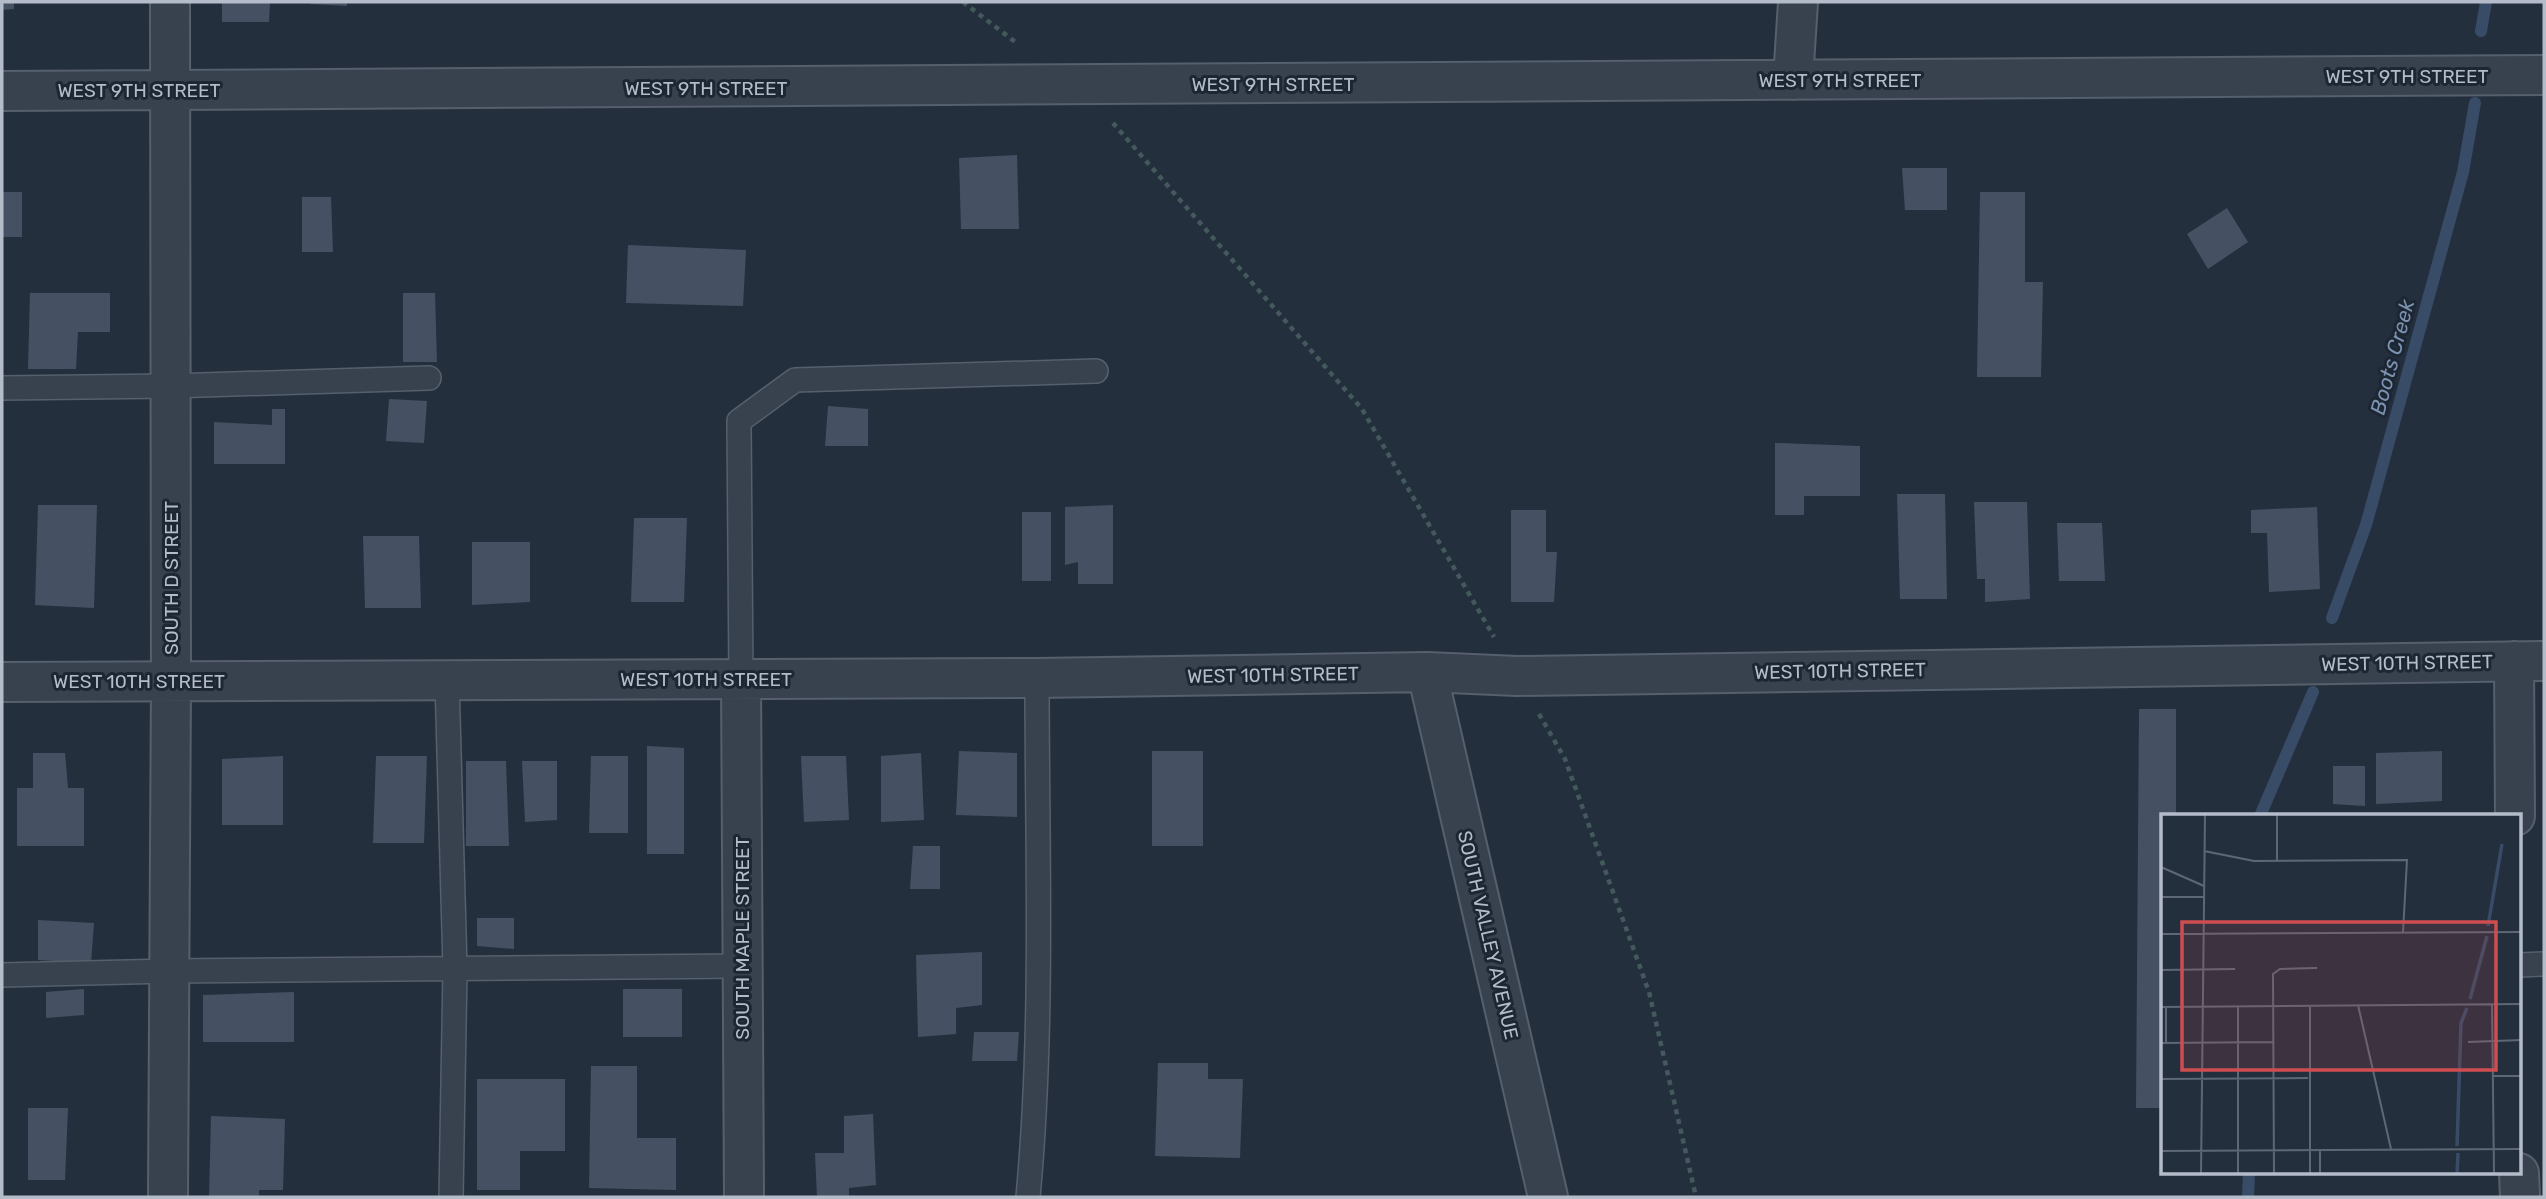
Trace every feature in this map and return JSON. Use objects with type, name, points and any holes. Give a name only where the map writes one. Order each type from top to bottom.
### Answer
[{"type":"street","name":"SOUTH D STREET","points":[[168,1197],[171,681],[170,2]]},
{"type":"street","points":[[1793,80],[1798,2]]},
{"type":"street","name":"WEST 9TH STREET","points":[[2,91],[2544,75]]},
{"type":"street","points":[[2515,814],[2529,661]]},
{"type":"street","name":"WEST 10TH STREET","points":[[2,682],[1037,678],[1427,672],[1517,676],[2529,661]]},
{"type":"street","name":"SOUTH VALLEY AVENUE","points":[[1427,672],[1548,1197]]},
{"type":"street","name":"SOUTH MAPLE STREET","points":[[741,679],[744,1197]]},
{"type":"street","points":[[2519,1174],[2519,1197]]},
{"type":"lane","points":[[741,679],[739,421],[795,380],[1096,371]]},
{"type":"lane","points":[[2,388],[429,379]]},
{"type":"lane","points":[[1028,1197],[1037,960],[1037,678]]},
{"type":"lane","points":[[447,680],[455,969],[451,1197]]},
{"type":"lane","points":[[2522,965],[2544,964]]},
{"type":"lane","points":[[2,975],[742,966]]},
{"type":"path","points":[[963,2],[1018,44]]},
{"type":"path","points":[[1073,86],[1097,104],[1362,409],[1565,759],[1649,992],[1696,1197]]},
{"type":"building","points":[[2,2],[14,2],[14,9],[2,10]]},
{"type":"building","points":[[222,2],[270,2],[269,22],[222,22]]},
{"type":"building","points":[[347,2],[347,6],[310,4]]},
{"type":"building","points":[[1017,155],[1019,229],[961,229],[959,158]]},
{"type":"building","points":[[1902,168],[1947,168],[1947,210],[1905,210]]},
{"type":"building","points":[[2,192],[22,192],[22,237],[2,237]]},
{"type":"building","points":[[1980,192],[2025,192],[2025,282],[2043,282],[2041,377],[1977,377]]},
{"type":"building","points":[[302,197],[331,197],[333,252],[302,252]]},
{"type":"building","points":[[2227,208],[2248,242],[2208,269],[2187,234]]},
{"type":"building","points":[[628,245],[746,250],[743,306],[626,303]]},
{"type":"building","points":[[30,293],[110,293],[110,332],[78,332],[76,369],[28,369]]},
{"type":"building","points":[[403,293],[435,293],[437,362],[403,362]]},
{"type":"building","points":[[389,399],[427,401],[424,443],[386,441]]},
{"type":"building","points":[[828,406],[868,409],[868,446],[825,446]]},
{"type":"building","points":[[272,409],[285,409],[285,464],[214,464],[214,422],[272,425]]},
{"type":"building","points":[[1775,443],[1860,446],[1860,496],[1804,496],[1804,515],[1775,515]]},
{"type":"building","points":[[1897,494],[1945,494],[1947,599],[1900,599]]},
{"type":"building","points":[[1974,502],[2027,502],[2030,599],[1985,602],[1985,579],[1977,579]]},
{"type":"building","points":[[38,505],[97,505],[94,608],[35,605]]},
{"type":"building","points":[[1113,505],[1113,584],[1078,584],[1078,562],[1065,565],[1065,507]]},
{"type":"building","points":[[2317,507],[2320,589],[2269,592],[2267,533],[2251,533],[2251,510]]},
{"type":"building","points":[[1511,510],[1546,510],[1546,552],[1557,552],[1554,602],[1511,602]]},
{"type":"building","points":[[1022,512],[1051,512],[1051,581],[1022,581]]},
{"type":"building","points":[[634,518],[687,518],[684,602],[631,602]]},
{"type":"building","points":[[2057,523],[2102,523],[2105,581],[2059,581]]},
{"type":"building","points":[[363,536],[419,536],[421,608],[365,608]]},
{"type":"building","points":[[472,542],[530,542],[530,602],[472,605]]},
{"type":"building","points":[[2139,709],[2176,709],[2176,814],[2161,814],[2161,1108],[2136,1108]]},
{"type":"building","points":[[647,746],[684,748],[684,854],[647,854]]},
{"type":"building","points":[[959,751],[1017,753],[1017,817],[956,815]]},
{"type":"building","points":[[1152,751],[1203,751],[1203,846],[1152,846]]},
{"type":"building","points":[[2442,751],[2442,801],[2376,804],[2376,753]]},
{"type":"building","points":[[33,753],[65,753],[68,788],[84,788],[84,846],[17,846],[17,788],[33,788]]},
{"type":"building","points":[[921,753],[924,820],[881,822],[881,756]]},
{"type":"building","points":[[283,756],[283,825],[222,825],[222,759]]},
{"type":"building","points":[[376,756],[427,756],[424,843],[373,843]]},
{"type":"building","points":[[591,756],[628,756],[628,833],[589,833]]},
{"type":"building","points":[[801,756],[846,756],[849,820],[804,822]]},
{"type":"building","points":[[466,761],[506,761],[509,846],[466,846]]},
{"type":"building","points":[[522,761],[557,761],[557,820],[525,822]]},
{"type":"building","points":[[2333,766],[2365,766],[2365,806],[2333,804]]},
{"type":"building","points":[[913,846],[940,846],[940,889],[910,889]]},
{"type":"building","points":[[477,918],[514,918],[514,949],[477,946]]},
{"type":"building","points":[[38,920],[94,923],[91,963],[38,960]]},
{"type":"building","points":[[982,952],[982,1005],[956,1008],[956,1034],[918,1037],[916,955]]},
{"type":"building","points":[[84,989],[84,1015],[46,1018],[46,992]]},
{"type":"building","points":[[623,989],[682,989],[682,1037],[623,1037]]},
{"type":"building","points":[[294,992],[294,1042],[203,1042],[203,995]]},
{"type":"building","points":[[974,1032],[1019,1032],[1017,1061],[972,1061]]},
{"type":"building","points":[[1158,1063],[1208,1063],[1208,1079],[1243,1079],[1240,1158],[1155,1156]]},
{"type":"building","points":[[591,1066],[637,1066],[637,1138],[676,1138],[676,1190],[589,1188]]},
{"type":"building","points":[[477,1079],[565,1079],[565,1151],[520,1151],[520,1190],[477,1190]]},
{"type":"building","points":[[28,1108],[68,1108],[65,1180],[28,1180]]},
{"type":"building","points":[[873,1114],[876,1185],[849,1188],[849,1197],[817,1197],[815,1153],[844,1153],[844,1116]]},
{"type":"building","points":[[211,1116],[285,1119],[283,1190],[259,1190],[259,1197],[209,1197]]},
{"type":"waterway","name":"Boots Creek","points":[[2481,31],[2486,2]]},
{"type":"waterway","name":"Boots Creek","points":[[2332,618],[2366,525],[2463,172],[2475,103]]},
{"type":"waterway","name":"Boots Creek","points":[[2261,814],[2313,692]]},
{"type":"waterway","name":"Boots Creek","points":[[2248,1197],[2249,1174]]}]
